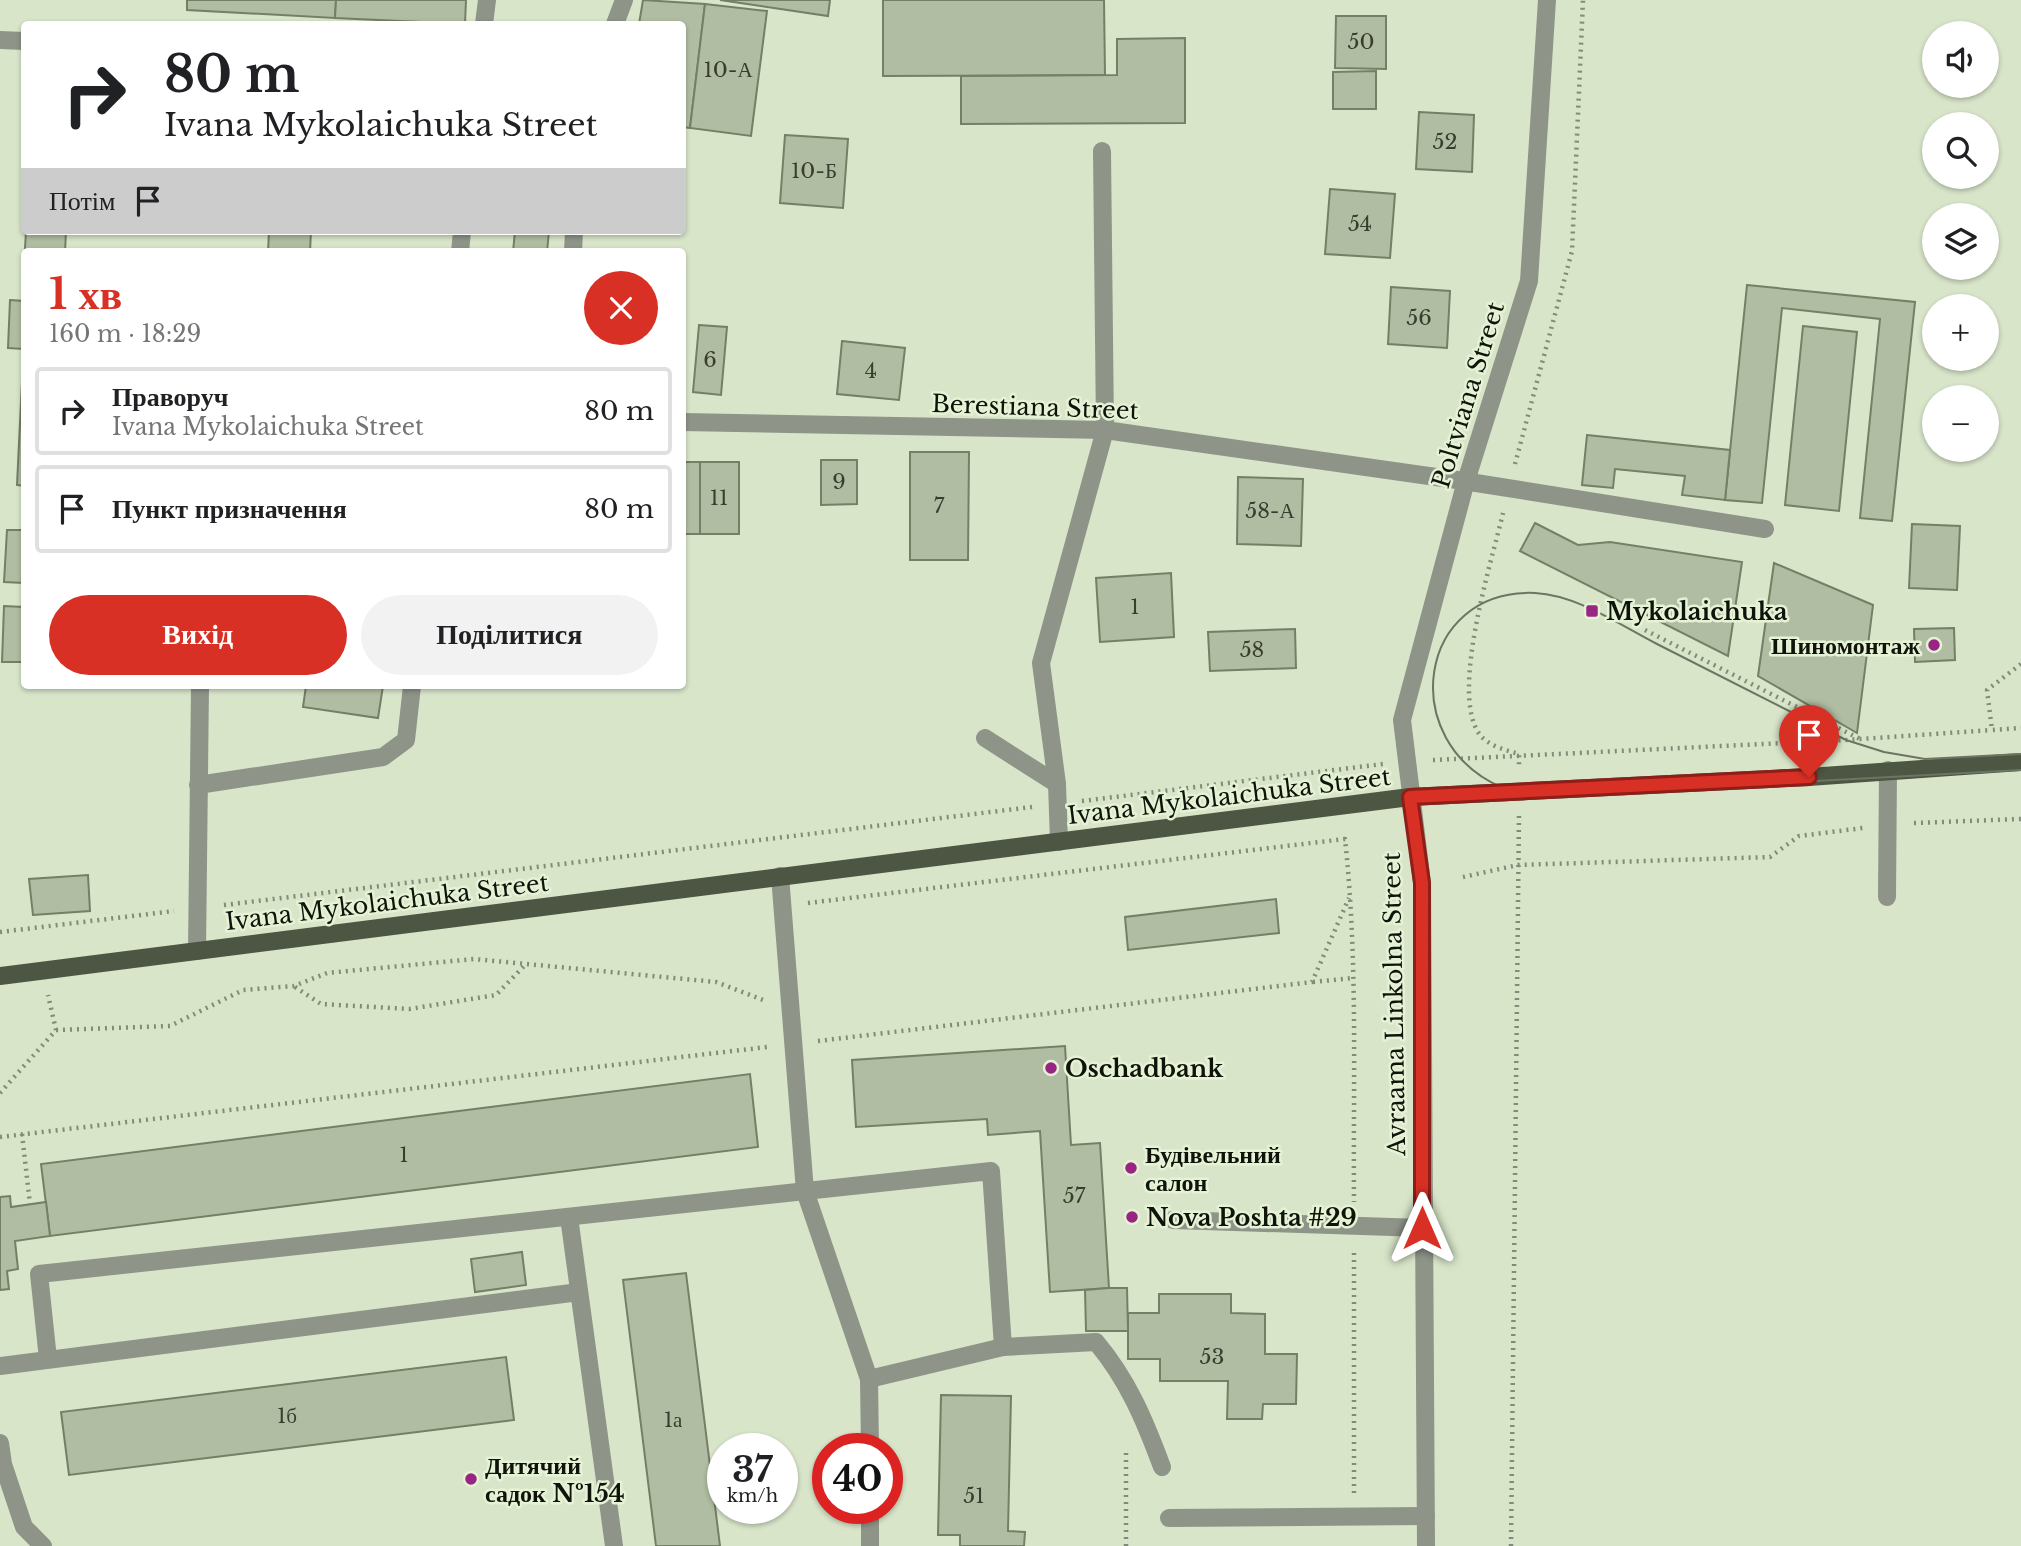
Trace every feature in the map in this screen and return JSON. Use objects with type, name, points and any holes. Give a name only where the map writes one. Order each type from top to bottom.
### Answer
[{"type":"main road","name":"Ivana Mykolaichuka Street","points":[[0,976],[1410,797],[2021,762]]},
{"type":"street","points":[[484,21],[487,0]]},
{"type":"street","points":[[615,21],[624,0]]},
{"type":"street","name":"Poltviana Street","points":[[1410,797],[1402,720],[1466,481],[1529,281],[1546,0]]},
{"type":"street","points":[[0,40],[21,41]]},
{"type":"street","points":[[1059,842],[1057,784],[1041,663],[1105,430],[1101,151]]},
{"type":"street","name":"Berestiana Street","points":[[686,422],[1105,430],[1466,481],[1765,529]]},
{"type":"street","points":[[197,951],[201,689]]},
{"type":"street","points":[[198,785],[383,757],[406,740],[412,689]]},
{"type":"street","points":[[985,738],[1057,784]]},
{"type":"street","points":[[1887,897],[1888,771]]},
{"type":"street","name":"Avraama Linkolna Street","points":[[1410,797],[1422,883],[1426,1546]]},
{"type":"street","points":[[780,876],[805,1191],[869,1379],[870,1433]]},
{"type":"street","points":[[48,1359],[39,1274],[991,1171],[1003,1347]]},
{"type":"street","points":[[569,1217],[614,1546]]},
{"type":"street","points":[[1173,1220],[1422,1228]]},
{"type":"street","points":[[0,1366],[579,1292]]},
{"type":"street","points":[[869,1379],[1003,1347],[1096,1342],[1115,1365],[1141,1409],[1162,1467]]},
{"type":"street","points":[[0,1443],[1,1464],[24,1527],[43,1546]]},
{"type":"street","points":[[1169,1518],[1426,1516]]},
{"type":"street","points":[[870,1524],[870,1546]]},
{"type":"path","points":[[1518,754],[1495,746],[1482,737],[1471,709],[1469,682],[1481,606],[1509,488],[1572,251],[1583,0]]},
{"type":"path","points":[[1645,630],[1862,739]]},
{"type":"path","points":[[1992,730],[1987,690],[2021,664]]},
{"type":"path","points":[[0,932],[1407,761],[1862,739],[2021,728]]},
{"type":"path","points":[[1463,877],[1518,865],[1770,857],[1800,836]]},
{"type":"path","points":[[782,906],[1345,839],[1351,894],[1312,982]]},
{"type":"path","points":[[1511,1546],[1518,865]]},
{"type":"path","points":[[0,1093],[56,1030],[170,1026],[243,990],[294,986],[327,973],[474,960],[716,982],[766,1002]]},
{"type":"path","points":[[294,986],[321,1004],[409,1009],[496,995],[526,965]]},
{"type":"path","points":[[0,1137],[1353,978]]},
{"type":"path","points":[[48,994],[56,1030]]},
{"type":"path","points":[[22,1134],[30,1204]]},
{"type":"path","points":[[1126,1438],[1126,1546]]},
{"type":"building","points":[[187,0],[336,0],[335,18],[187,10]]},
{"type":"building","points":[[336,0],[466,0],[465,21],[335,18]]},
{"type":"building","points":[[643,0],[705,4],[690,128],[686,128],[686,21],[640,21]]},
{"type":"building","points":[[720,0],[830,0],[828,16]]},
{"type":"building","points":[[883,0],[1104,0],[1105,75],[883,76]]},
{"type":"building","points":[[705,4],[767,11],[751,136],[690,128]]},
{"type":"building","points":[[1336,16],[1386,16],[1386,69],[1335,68]]},
{"type":"building","points":[[1185,38],[1185,123],[961,124],[961,76],[1117,75],[1117,39]]},
{"type":"building","points":[[1376,71],[1376,109],[1333,109],[1333,72]]},
{"type":"building","points":[[1419,112],[1474,115],[1472,172],[1416,169]]},
{"type":"building","points":[[785,135],[848,139],[843,208],[780,203]]},
{"type":"building","points":[[1330,189],[1395,194],[1390,258],[1325,254]]},
{"type":"building","points":[[26,235],[66,235],[65,248],[25,248]]},
{"type":"building","points":[[269,235],[311,235],[310,248],[268,248]]},
{"type":"building","points":[[515,235],[549,235],[547,248],[513,248]]},
{"type":"building","points":[[1747,285],[1915,302],[1892,521],[1860,518],[1880,319],[1782,308],[1762,503],[1725,500]]},
{"type":"building","points":[[1391,287],[1450,291],[1447,348],[1388,344]]},
{"type":"building","points":[[10,300],[21,301],[21,349],[8,348]]},
{"type":"building","points":[[699,325],[727,327],[721,395],[693,392]]},
{"type":"building","points":[[1803,326],[1857,332],[1839,511],[1785,505]]},
{"type":"building","points":[[842,341],[905,348],[899,400],[837,394]]},
{"type":"building","points":[[21,403],[21,486],[17,485]]},
{"type":"building","points":[[1587,435],[1730,450],[1725,500],[1682,495],[1685,476],[1615,469],[1613,488],[1582,485]]},
{"type":"building","points":[[910,452],[969,452],[968,560],[910,560]]},
{"type":"building","points":[[821,460],[857,460],[857,504],[821,505]]},
{"type":"building","points":[[686,462],[700,462],[700,534],[686,534]]},
{"type":"building","points":[[700,462],[739,462],[739,534],[700,534]]},
{"type":"building","points":[[1238,477],[1303,479],[1301,546],[1237,544]]},
{"type":"building","points":[[1535,523],[1578,545],[1610,542],[1742,562],[1728,656],[1520,551]]},
{"type":"building","points":[[1912,524],[1960,526],[1957,590],[1909,588]]},
{"type":"building","points":[[7,530],[21,530],[21,583],[4,582]]},
{"type":"building","points":[[1774,563],[1873,605],[1857,733],[1758,676]]},
{"type":"building","points":[[1171,573],[1174,637],[1100,642],[1096,578]]},
{"type":"building","points":[[4,606],[21,607],[21,662],[2,662]]},
{"type":"building","name":"Шиномонтаж","points":[[1954,628],[1955,660],[1915,662],[1914,629]]},
{"type":"building","points":[[1295,629],[1296,668],[1210,671],[1208,632]]},
{"type":"building","points":[[306,689],[383,689],[378,718],[303,707]]},
{"type":"building","points":[[88,875],[90,911],[33,915],[29,879]]},
{"type":"building","points":[[1276,899],[1279,933],[1128,950],[1125,917]]},
{"type":"building","points":[[1065,1046],[1071,1145],[1100,1143],[1109,1288],[1050,1292],[1040,1131],[988,1135],[987,1119],[856,1127],[852,1060]]},
{"type":"building","points":[[750,1074],[758,1147],[50,1236],[41,1164]]},
{"type":"building","points":[[10,1196],[11,1207],[46,1202],[50,1236],[15,1241],[18,1269],[7,1271],[9,1289],[0,1290],[0,1197]]},
{"type":"building","points":[[522,1252],[526,1285],[475,1292],[471,1259]]},
{"type":"building","points":[[686,1273],[707,1442],[707,1524],[717,1524],[720,1546],[656,1546],[623,1280]]},
{"type":"building","points":[[1127,1288],[1128,1331],[1086,1331],[1085,1290]]},
{"type":"building","points":[[1159,1294],[1231,1294],[1231,1313],[1265,1314],[1265,1354],[1297,1354],[1296,1404],[1263,1404],[1262,1419],[1227,1419],[1228,1381],[1160,1381],[1160,1359],[1128,1359],[1128,1313],[1159,1313]]},
{"type":"building","points":[[506,1357],[514,1420],[69,1475],[61,1412]]},
{"type":"building","points":[[941,1395],[1011,1396],[1008,1531],[1025,1532],[1024,1546],[960,1546],[960,1535],[938,1535]]},
{"type":"tram line","points":[[2021,754],[1925,759],[1884,752],[1846,740],[1598,612],[1551,595],[1535,593],[1495,598],[1465,615],[1445,640],[1434,671],[1435,705],[1446,737],[1469,766],[1503,788],[1539,796],[2021,770]]},
{"type":"place","name":"Mykolaichuka","points":[[1592,611]]},
{"type":"place","name":"Шиномонтаж","points":[[1934,645]]},
{"type":"place","name":"Oschadbank","points":[[1051,1068]]},
{"type":"place","name":"Будівельний салон","points":[[1131,1168]]},
{"type":"place","name":"Nova Poshta #29","points":[[1132,1217]]},
{"type":"place","name":"Дитячий садок №154","points":[[471,1479]]},
{"type":"route","points":[[1422,1228],[1422,883],[1410,797],[1809,777]]}]
